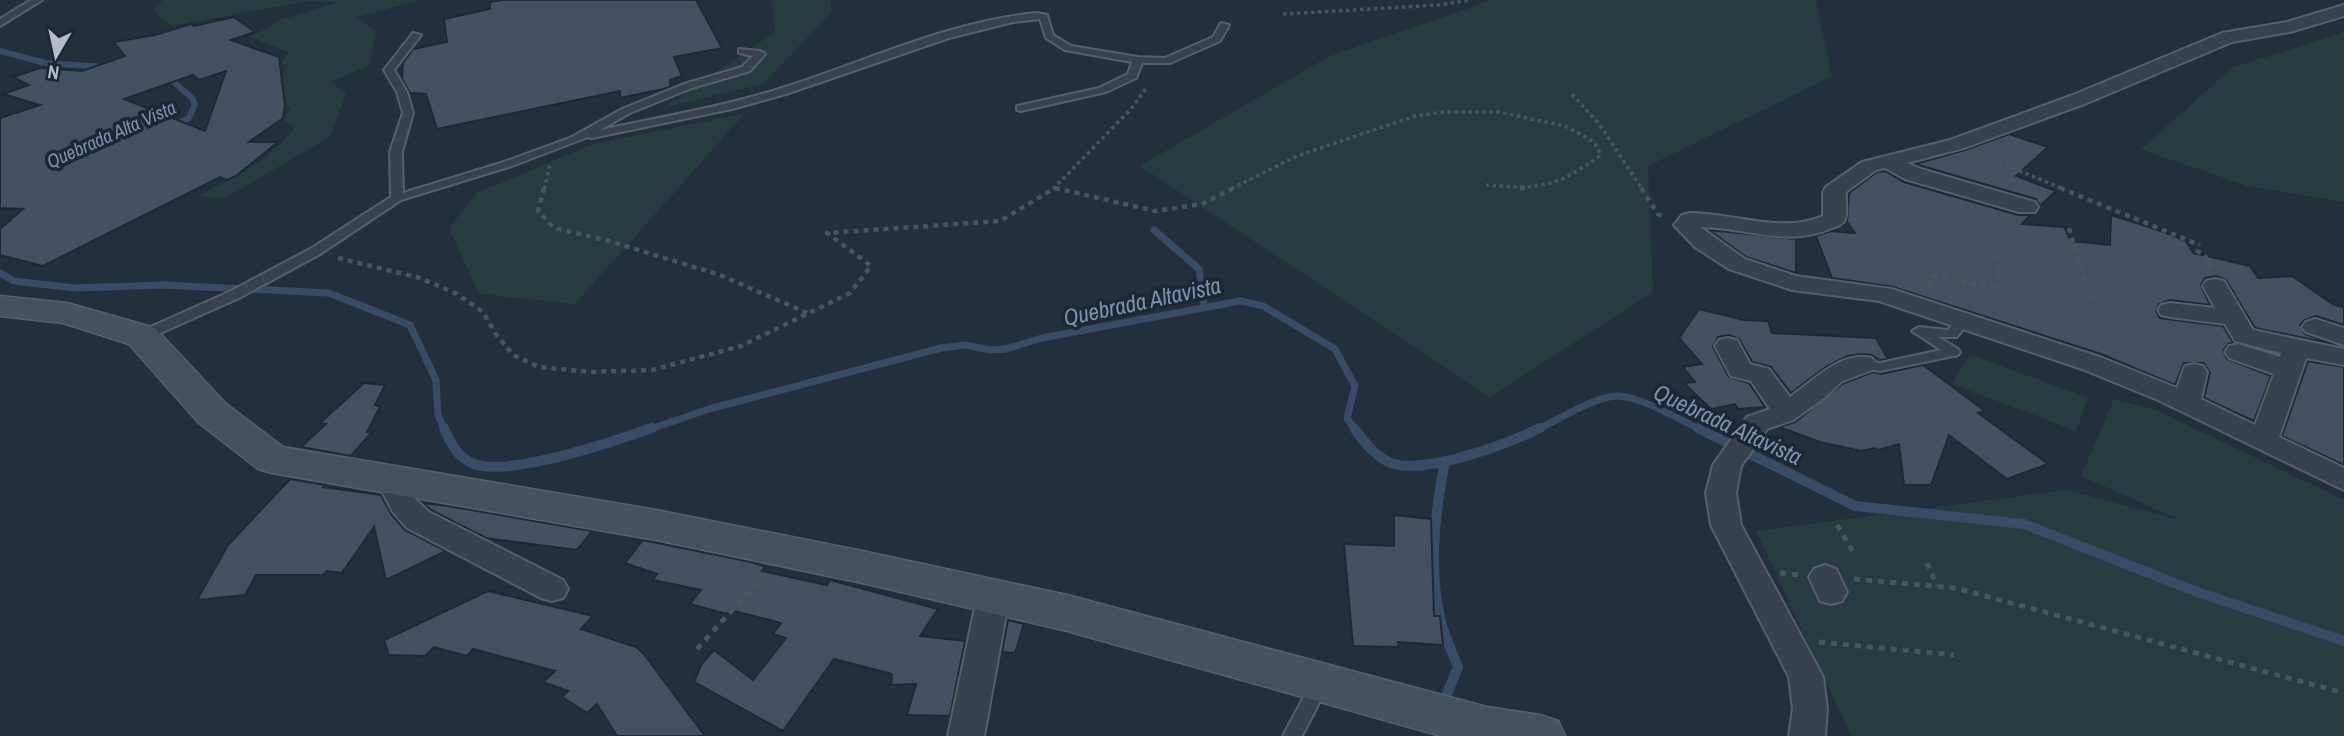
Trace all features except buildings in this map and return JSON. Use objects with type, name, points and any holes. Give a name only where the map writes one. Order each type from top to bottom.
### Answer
[{"type":"street","points":[[2344,10],[2290,27],[2228,37],[2080,99],[1957,144],[1869,166],[1834,192],[1833,219],[1823,226],[1786,230],[1709,218],[1690,220],[1685,225],[1714,249],[1748,268],[1792,283],[1883,294],[2091,363],[2186,402],[2344,480]]},
{"type":"street","points":[[1886,161],[1913,174],[2027,207]]},
{"type":"street","points":[[2215,286],[2244,336],[2291,359]]},
{"type":"street","points":[[0,306],[67,313],[142,336],[212,413],[272,458],[656,525],[1067,613],[1487,728],[1540,736]]},
{"type":"street","points":[[2170,310],[2235,318]]},
{"type":"street","points":[[2315,327],[2344,337]]},
{"type":"street","points":[[1728,346],[1740,370],[1760,375],[1780,403],[1788,409]]},
{"type":"street","points":[[2238,352],[2291,359],[2344,357]]},
{"type":"street","points":[[2264,440],[2291,359]]},
{"type":"street","points":[[1807,736],[1810,709],[1806,677],[1727,526],[1721,493],[1727,465],[1745,437],[1758,424],[1815,392],[1832,376],[1863,364]]},
{"type":"street","points":[[2186,402],[2194,372]]},
{"type":"street","points":[[391,480],[403,505],[418,520],[552,589]]},
{"type":"street","points":[[966,736],[993,597]]},
{"type":"lane","points":[[0,23],[37,0]]},
{"type":"lane","points":[[142,336],[234,295],[316,251],[397,198],[508,164],[574,140],[730,107],[926,42],[1006,23],[1025,15],[1044,17],[1049,36],[1068,48],[1138,60],[1166,61],[1217,39],[1224,25]]},
{"type":"lane","points":[[397,198],[396,152],[408,113],[402,92],[389,70],[415,36]]},
{"type":"lane","points":[[574,140],[626,111],[688,86],[746,69],[760,54],[742,51]]},
{"type":"lane","points":[[1021,108],[1102,90],[1132,76],[1138,60]]},
{"type":"lane","points":[[1863,364],[1880,367],[1953,352],[1919,331],[1952,334],[1963,320]]},
{"type":"lane","points":[[1292,736],[1320,683]]},
{"type":"path","points":[[1283,14],[1439,5],[1469,0]]},
{"type":"path","points":[[316,251],[420,278],[457,294],[483,312],[495,334],[513,355],[539,367],[591,372],[652,370],[741,346],[850,293],[871,266],[827,233],[1000,221],[1054,188],[1131,109],[1166,61]]},
{"type":"path","points":[[1572,94],[1600,125],[1658,215],[1685,225]]},
{"type":"path","points":[[1054,188],[1155,211],[1202,204],[1297,156],[1415,116],[1444,112],[1499,112],[1565,127],[1594,142],[1601,155],[1557,185],[1522,189],[1486,185]]},
{"type":"path","points":[[1957,144],[1997,163],[2200,245]]},
{"type":"path","points":[[551,162],[538,211],[554,229],[609,240],[720,275],[808,313]]},
{"type":"path","points":[[2069,228],[2080,268],[2095,304]]},
{"type":"path","points":[[1927,290],[1934,276],[2001,289],[1997,249]]},
{"type":"path","points":[[1837,525],[1855,555]]},
{"type":"path","points":[[697,649],[783,551]]},
{"type":"path","points":[[1927,563],[1937,586]]},
{"type":"path","points":[[1955,588],[2344,693]]},
{"type":"path","points":[[1786,639],[1954,654]]},
{"type":"green space","points":[[163,0],[422,0],[357,17],[376,32],[369,65],[331,82],[346,93],[331,136],[227,197],[196,197],[262,159],[295,127],[283,120],[291,108],[276,102],[286,64],[275,66],[290,53],[250,37],[281,20],[337,2],[308,1],[172,26],[152,10]]},
{"type":"green space","points":[[772,0],[830,0],[832,12],[763,84],[663,108],[775,32]]},
{"type":"green space","points":[[1492,0],[1816,0],[1832,76],[1648,166],[1653,292],[1490,397],[1140,166],[1330,56]]},
{"type":"green space","points":[[2344,32],[2344,202],[2247,186],[2141,149],[2232,68]]},
{"type":"green space","points":[[745,113],[575,304],[479,294],[449,228],[477,193],[594,144]]},
{"type":"green space","points":[[1969,354],[2088,398],[2076,431],[1952,384]]},
{"type":"green space","points":[[2114,399],[2158,411],[2344,500],[2344,736],[1851,736],[1756,531],[2067,490],[2180,520],[2081,476]]},
{"type":"waterway","name":"Quebrada Alta Vista","points":[[0,51],[45,63],[106,67]]},
{"type":"waterway","name":"Quebrada Alta Vista","points":[[167,76],[192,98],[195,104],[189,118],[172,127]]},
{"type":"waterway","points":[[1154,230],[1199,269],[1204,306]]},
{"type":"waterway","name":"Quebrada Altavista","points":[[0,273],[14,281],[74,288],[164,285],[329,293],[410,325],[436,380],[438,415],[445,430]]},
{"type":"waterway","name":"Quebrada Altavista","points":[[647,430],[709,409],[941,348],[966,345],[990,350],[1006,349],[1042,338],[1240,301],[1263,306],[1335,349],[1355,386],[1347,418],[1355,430]]},
{"type":"waterway","name":"Quebrada Altavista","points":[[1537,430],[1587,405],[1616,396],[1635,399],[1701,430]]},
{"type":"waterway","name":"Quebrada Altavista","points":[[444,428],[452,445],[463,458],[474,464],[490,467],[511,466],[562,456],[652,428]]},
{"type":"waterway","name":"Quebrada Altavista","points":[[1354,428],[1377,454],[1394,464],[1409,466],[1445,461]]},
{"type":"waterway","name":"Quebrada Altavista","points":[[1445,461],[1508,442],[1540,428]]},
{"type":"waterway","name":"Quebrada Altavista","points":[[1698,428],[1855,506],[2024,524],[2200,593],[2344,641]]},
{"type":"waterway","points":[[1445,461],[1434,541],[1435,582],[1441,622],[1458,667],[1445,699]]}]
